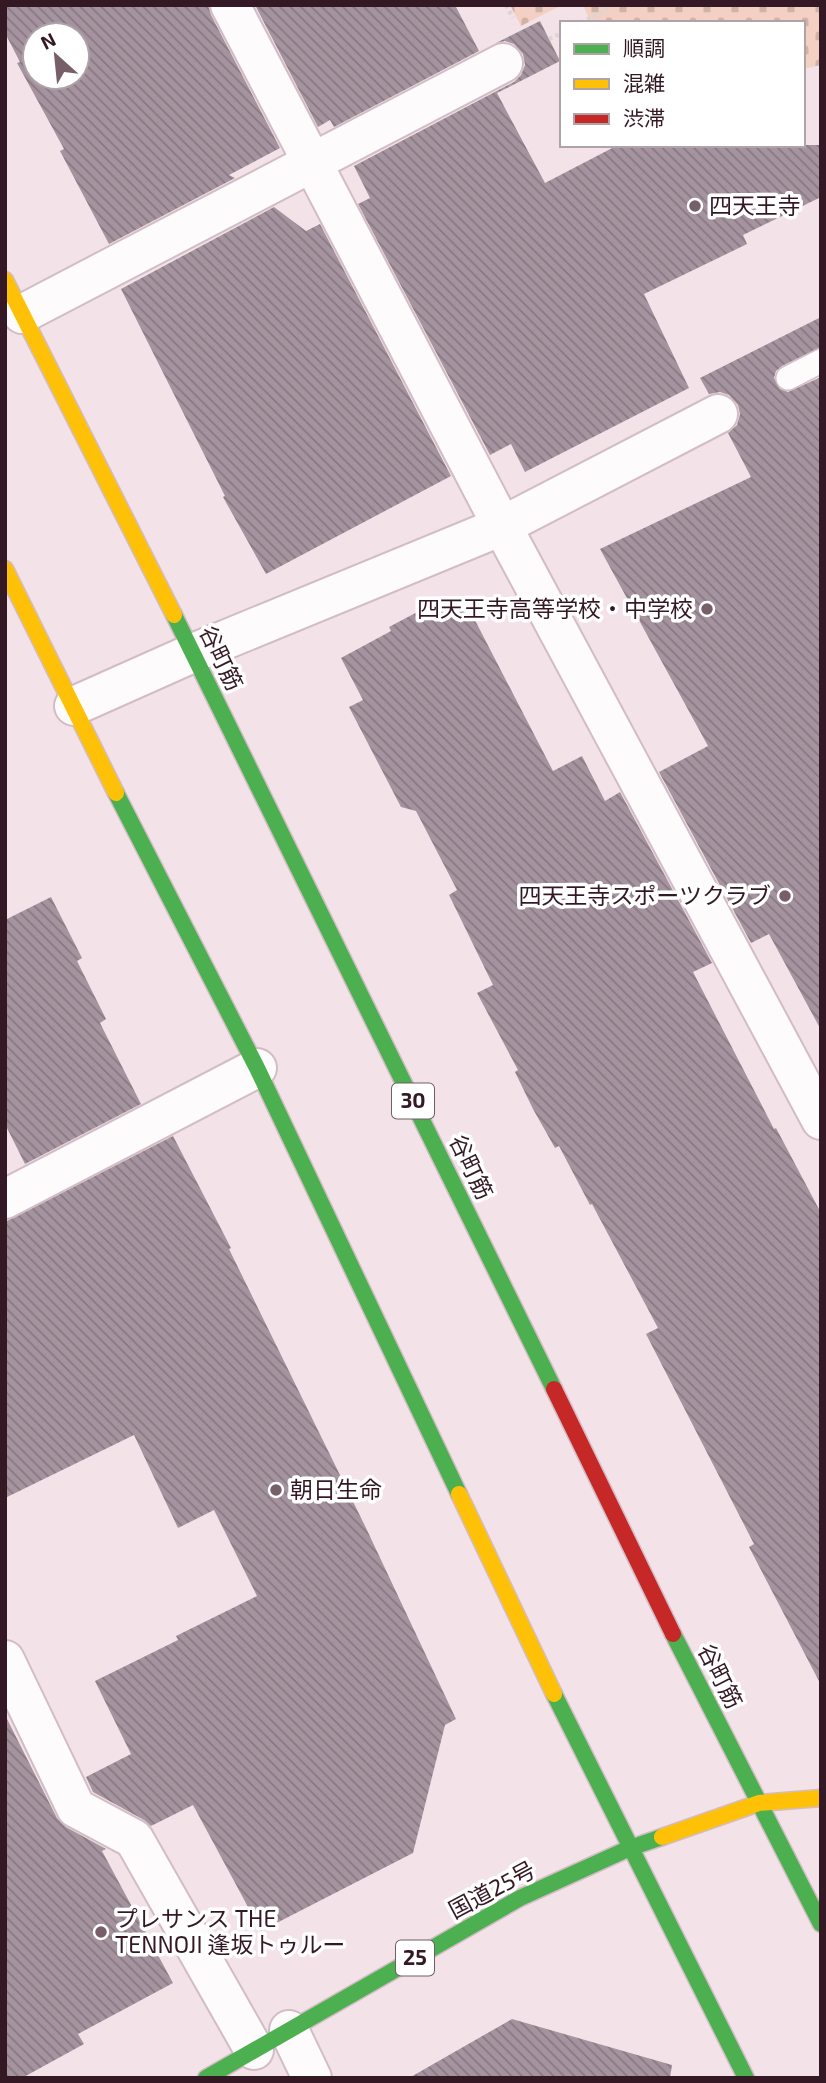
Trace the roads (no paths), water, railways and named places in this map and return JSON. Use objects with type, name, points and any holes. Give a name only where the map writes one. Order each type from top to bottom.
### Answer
[{"type":"main road","name":"谷町筋","points":[[5,280],[193,653],[691,1670],[821,1924]]},
{"type":"main road","points":[[5,569],[257,1068],[557,1700],[746,2078]]},
{"type":"main road","name":"国道25号","points":[[206,2078],[520,1898],[630,1848],[759,1803],[821,1798]]},
{"type":"street","points":[[230,5],[502,526],[821,1120]]},
{"type":"street","points":[[22,314],[503,63]]},
{"type":"street","points":[[74,706],[193,653],[502,526],[718,414]]},
{"type":"street","points":[[5,1199],[257,1068]]},
{"type":"street","points":[[5,1660],[76,1808],[134,1839],[254,2050]]},
{"type":"street","points":[[289,2030],[312,2078]]},
{"type":"lane","points":[[788,378],[821,361]]},
{"type":"place","name":"四天王寺","points":[[695,206]]},
{"type":"place","name":"四天王寺高等学校・中学校","points":[[707,609]]},
{"type":"place","name":"四天王寺スポーツクラブ","points":[[785,896]]},
{"type":"place","name":"朝日生命","points":[[276,1490]]},
{"type":"place","name":"プレサンス THE TENNOJI 逢坂トゥルー","points":[[101,1932]]}]
